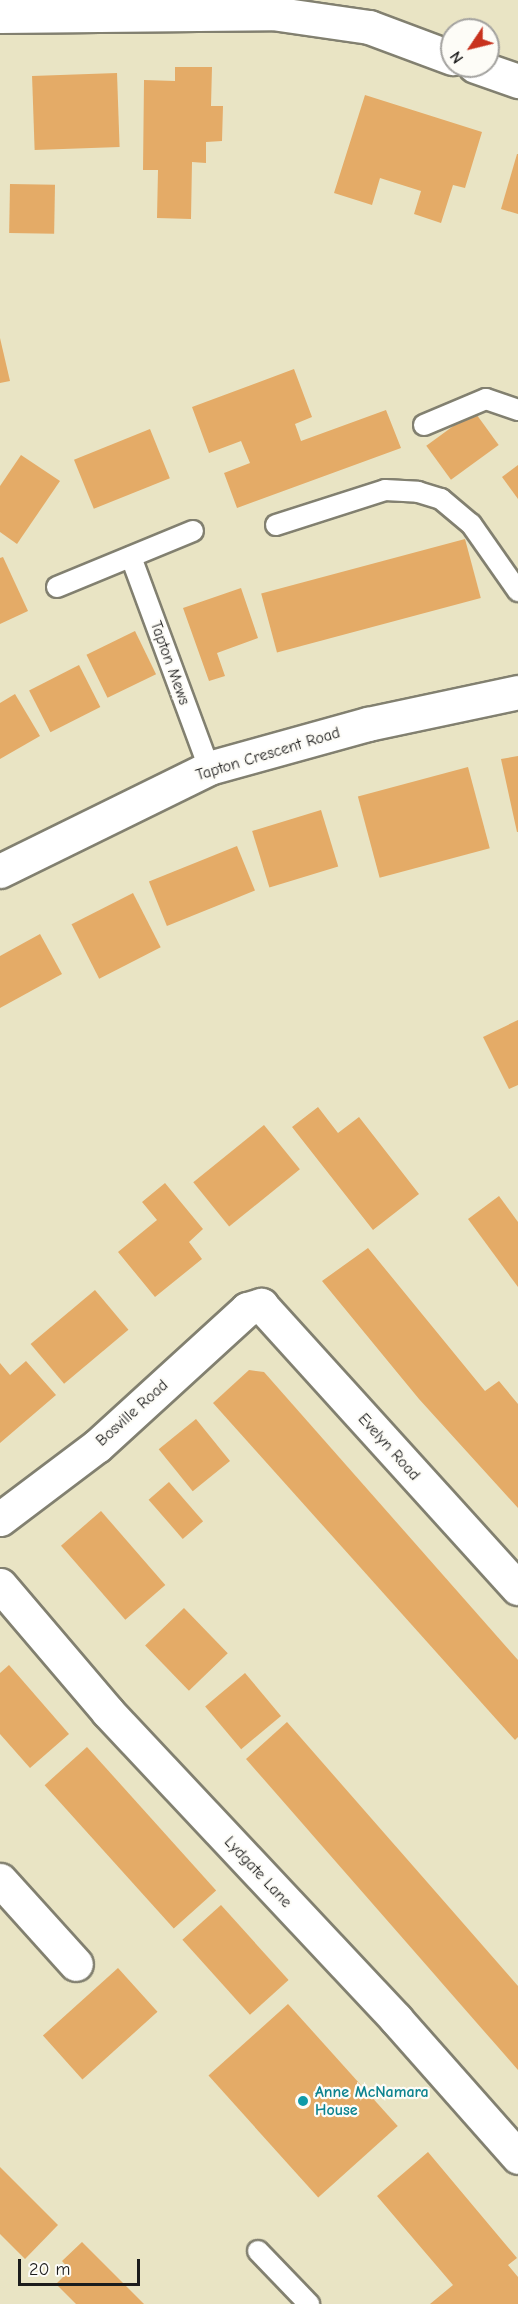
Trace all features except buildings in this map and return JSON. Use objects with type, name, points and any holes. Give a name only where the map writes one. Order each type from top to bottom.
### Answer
[{"type":"street","points":[[0,16],[81,7],[272,13],[369,27],[440,54]]},
{"type":"street","points":[[500,75],[518,81]]},
{"type":"street","name":"Tapton Crescent Road","points":[[0,871],[209,768],[368,724],[518,692]]},
{"type":"street","name":"Bosville Road","points":[[0,1519],[97,1446],[247,1309],[261,1305]]},
{"type":"street","name":"Evelyn Road","points":[[261,1305],[518,1588]]},
{"type":"street","name":"Lydgate Lane","points":[[0,1585],[108,1712],[396,2019],[518,2157]]},
{"type":"street","points":[[3,1891],[76,1964]]},
{"type":"lane","points":[[424,425],[486,399],[518,410]]},
{"type":"lane","points":[[276,525],[384,490],[418,492],[441,499],[471,524],[518,591]]},
{"type":"lane","points":[[57,587],[193,531]]},
{"type":"lane","name":"Tapton Mews","points":[[131,557],[209,768]]},
{"type":"lane","points":[[258,2252],[309,2304]]},
{"type":"place","name":"Anne McNamara House","points":[[303,2101]]}]
